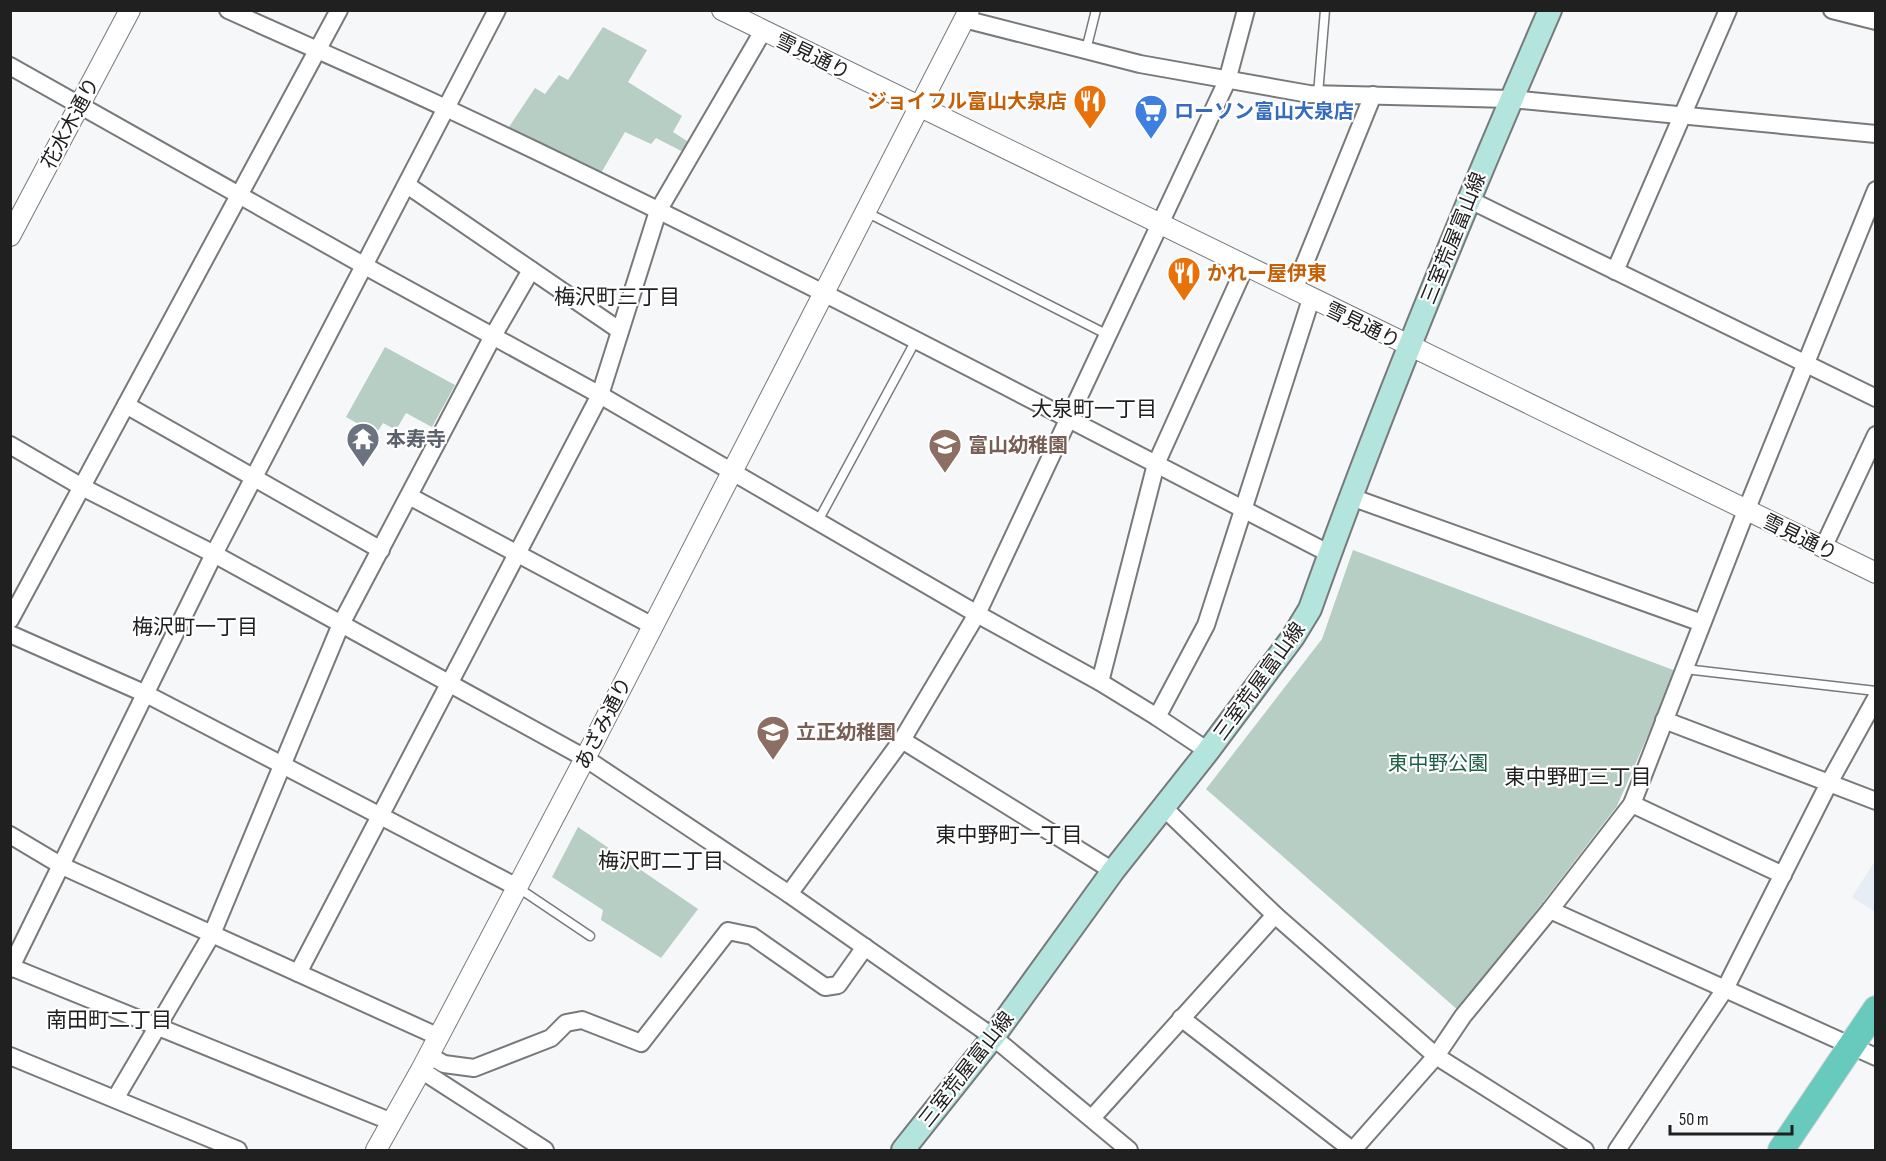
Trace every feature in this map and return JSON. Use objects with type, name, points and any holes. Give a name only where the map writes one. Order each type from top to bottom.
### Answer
[{"type":"main road","name":"三室荒屋富山線","points":[[903,1150],[993,1036],[1113,871],[1208,751],[1293,637],[1310,609],[1408,346],[1468,199],[1550,10]]},
{"type":"main road","points":[[1784,1150],[1875,1009]]},
{"type":"street","name":"花水木通り","points":[[10,236],[130,10]]},
{"type":"street","points":[[228,10],[447,108],[823,292],[1330,554]]},
{"type":"street","points":[[10,620],[339,10]]},
{"type":"street","points":[[392,1122],[11,968],[214,554],[497,10]]},
{"type":"street","name":"雪見通り","points":[[723,10],[1875,573]]},
{"type":"street","points":[[789,894],[902,740],[977,614],[1227,81],[1246,10]]},
{"type":"street","points":[[1615,271],[1728,10]]},
{"type":"street","points":[[1834,11],[1875,21]]},
{"type":"street","points":[[967,15],[1140,64],[1227,81],[1318,94],[1511,99],[1875,134]]},
{"type":"street","name":"あざみ通り","points":[[376,1150],[425,1063],[437,1036],[585,758],[967,15]]},
{"type":"street","points":[[298,973],[600,395],[658,211],[763,31]]},
{"type":"street","points":[[10,66],[733,471],[977,614],[1100,682],[1208,751]]},
{"type":"street","points":[[1157,717],[1206,625],[1242,508],[1302,294],[1373,95]]},
{"type":"street","points":[[407,185],[619,330]]},
{"type":"street","points":[[1181,1018],[1352,1150],[1436,1056],[1463,1016],[1550,910],[1632,804],[1746,511],[1875,190]]},
{"type":"street","points":[[1468,199],[1875,398]]},
{"type":"street","points":[[1100,682],[1156,464],[1245,267]]},
{"type":"street","points":[[115,1099],[212,934],[341,624],[493,336],[531,270]]},
{"type":"street","points":[[126,405],[381,550]]},
{"type":"street","points":[[1823,548],[1875,435]]},
{"type":"street","points":[[10,445],[82,487],[214,554],[585,758],[789,894],[993,1036],[1128,1150]]},
{"type":"street","points":[[409,496],[653,626]]},
{"type":"street","points":[[1351,498],[1702,623]]},
{"type":"street","points":[[10,634],[146,694],[517,887]]},
{"type":"street","points":[[1617,1150],[1725,989],[1829,783],[1875,699]]},
{"type":"street","points":[[1664,720],[1875,801]]},
{"type":"street","points":[[902,740],[1113,871]]},
{"type":"street","points":[[1632,804],[1783,875]]},
{"type":"street","points":[[1163,807],[1275,915],[1436,1056],[1585,1150]]},
{"type":"street","points":[[10,835],[62,866],[437,1036]]},
{"type":"street","points":[[1550,910],[1875,1057]]},
{"type":"street","points":[[1092,1118],[1275,915]]},
{"type":"street","points":[[425,1063],[474,1068],[550,1038],[566,1023],[582,1020],[641,1043],[728,931],[752,936],[825,987],[838,985],[865,947]]},
{"type":"street","points":[[10,1056],[238,1150]]},
{"type":"street","points":[[425,1063],[545,1150]]},
{"type":"lane","points":[[1086,50],[1096,10]]},
{"type":"lane","points":[[1318,94],[1325,10]]},
{"type":"lane","points":[[866,212],[1108,335]]},
{"type":"lane","points":[[818,521],[916,340]]},
{"type":"lane","points":[[1684,669],[1875,699]]},
{"type":"lane","points":[[517,887],[590,936]]},
{"type":"shaded area","points":[[1875,861],[1876,911],[1875,912],[1852,897]]},
{"type":"green space","points":[[603,27],[647,50],[628,82],[682,116],[673,132],[690,143],[685,153],[656,138],[651,144],[625,132],[601,173],[509,127],[535,88],[545,94],[559,75],[568,80]]},
{"type":"green space","points":[[385,347],[455,385],[432,427],[406,413],[396,430],[383,423],[376,434],[346,417]]},
{"type":"green space","name":"東中野公園","points":[[1353,550],[1676,671],[1617,806],[1459,1011],[1206,789],[1322,639]]},
{"type":"green space","points":[[578,827],[698,909],[661,958],[601,920],[603,910],[552,877]]},
{"type":"place","name":"ジョイフル富山大泉店","points":[[1090,130]]},
{"type":"place","name":"ローソン富山大泉店","points":[[1151,140]]},
{"type":"place","name":"かれー屋伊東","points":[[1184,302]]},
{"type":"place","name":"本寿寺","points":[[363,468]]},
{"type":"place","name":"富山幼稚園","points":[[945,474]]},
{"type":"place","name":"立正幼稚園","points":[[773,761]]},
{"type":"district","name":"梅沢町三丁目","points":[[617,297]]},
{"type":"district","name":"大泉町一丁目","points":[[1094,409]]},
{"type":"district","name":"梅沢町一丁目","points":[[195,627]]},
{"type":"district","name":"東中野町三丁目","points":[[1578,777]]},
{"type":"district","name":"東中野町一丁目","points":[[1009,835]]},
{"type":"district","name":"梅沢町二丁目","points":[[661,861]]},
{"type":"district","name":"南田町二丁目","points":[[109,1020]]}]
